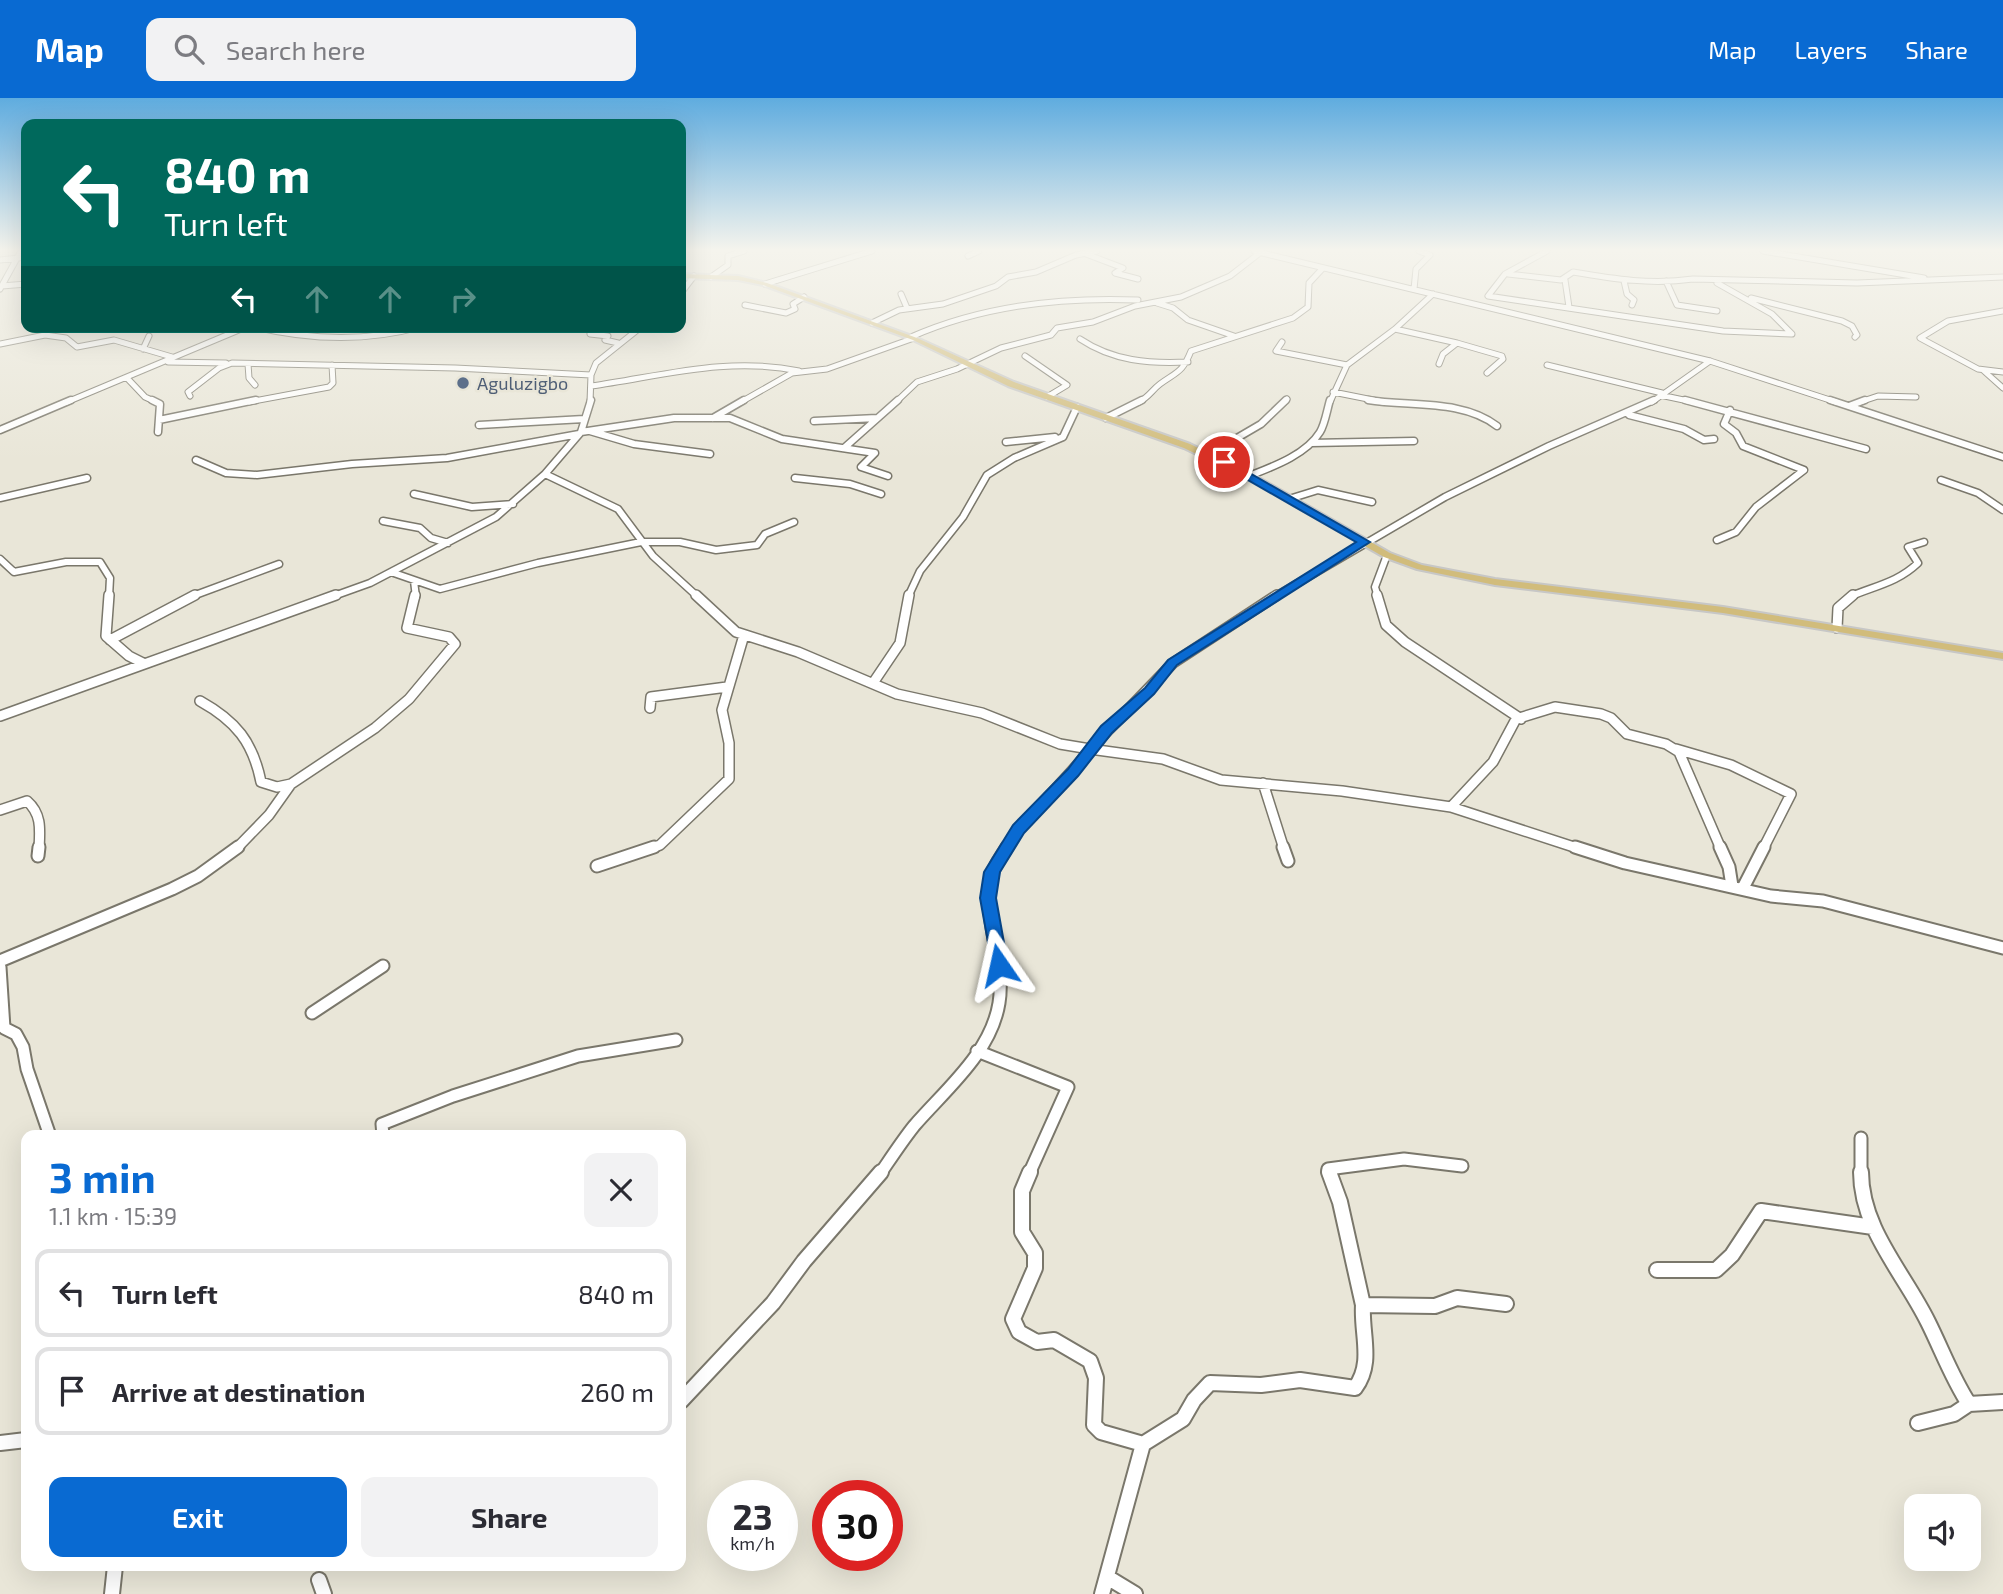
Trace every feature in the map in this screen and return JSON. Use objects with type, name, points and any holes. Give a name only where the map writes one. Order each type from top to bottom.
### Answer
[{"type":"main road","points":[[867,321],[913,338],[1046,397],[1208,455],[1249,475],[1387,555],[1420,567],[1465,578],[1837,628],[2003,656]]},
{"type":"street","points":[[873,323],[878,321]]},
{"type":"street","points":[[712,418],[745,397],[799,371],[835,367],[913,338],[929,329],[961,321]]},
{"type":"street","points":[[844,448],[913,385],[1001,348],[1051,335],[1057,328],[1096,321]]},
{"type":"street","points":[[1190,321],[1234,336]]},
{"type":"street","points":[[1106,418],[1149,397],[1158,385],[1183,370],[1191,351],[1286,321]]},
{"type":"street","points":[[1249,475],[1275,466],[1311,443],[1321,430],[1333,392],[1344,377],[1348,365],[1404,321]]},
{"type":"street","points":[[1544,321],[1710,361],[2003,457]]},
{"type":"street","points":[[1658,321],[1723,331],[1792,334],[1781,321]]},
{"type":"street","points":[[1841,321],[1852,326],[1857,335],[1855,337]]},
{"type":"street","points":[[1949,321],[1920,338],[1984,370],[2003,388]]},
{"type":"street","points":[[1395,329],[1502,356],[1503,359],[1487,373]]},
{"type":"street","points":[[0,430],[232,333]]},
{"type":"street","points":[[291,333],[358,337],[383,333]]},
{"type":"street","points":[[592,333],[590,334],[608,336],[605,340],[618,344]]},
{"type":"street","points":[[0,716],[350,590],[448,543],[513,504],[545,474],[580,433],[592,397],[591,375],[603,356],[633,333]]},
{"type":"street","points":[[0,344],[50,335],[65,338],[77,347],[114,340],[173,358]]},
{"type":"street","points":[[144,349],[149,336]]},
{"type":"street","points":[[1080,339],[1097,350],[1145,365],[1188,362]]},
{"type":"street","points":[[1282,342],[1276,351],[1348,365]]},
{"type":"street","points":[[1439,364],[1443,354],[1457,343]]},
{"type":"street","points":[[1025,356],[1066,385],[1064,390],[1046,397]]},
{"type":"street","points":[[164,361],[591,375]]},
{"type":"street","points":[[591,387],[621,384],[672,370],[760,361],[799,371]]},
{"type":"street","points":[[686,1398],[773,1303],[804,1261],[874,1181],[913,1127],[953,1084],[990,1032],[999,1004],[998,950],[988,898],[992,872],[1018,829],[1073,772],[1125,710],[1159,681],[1172,663],[1364,542],[1549,446],[1629,415],[1710,361]]},
{"type":"street","points":[[190,396],[188,392],[202,386],[215,369],[230,363]]},
{"type":"street","points":[[248,364],[249,378],[255,385]]},
{"type":"street","points":[[159,420],[225,409],[279,394],[329,387],[333,383],[332,365]]},
{"type":"street","points":[[1547,365],[1730,410],[1793,431],[1866,449]]},
{"type":"street","points":[[1984,370],[2003,372]]},
{"type":"street","points":[[127,377],[145,397],[160,404],[158,432]]},
{"type":"street","points":[[1333,392],[1371,401],[1465,410],[1484,416],[1497,426]]},
{"type":"street","points":[[1849,406],[1878,396],[1916,397]]},
{"type":"street","points":[[1208,455],[1261,424],[1287,398]]},
{"type":"street","points":[[1701,403],[1736,433],[1743,446],[1804,470],[1748,514],[1740,529],[1717,540]]},
{"type":"street","points":[[873,683],[898,646],[905,627],[905,605],[915,581],[945,536],[965,514],[975,489],[987,475],[1005,463],[1063,436],[1077,407]]},
{"type":"street","points":[[1724,424],[1730,410]]},
{"type":"street","points":[[1629,415],[1684,429],[1704,440],[1714,439]]},
{"type":"street","points":[[196,460],[226,473],[257,475],[447,458],[590,430],[657,420],[712,418],[736,419],[766,435],[793,441],[875,453],[861,467],[888,476]]},
{"type":"street","points":[[814,421],[877,418]]},
{"type":"street","points":[[479,425],[584,419]]},
{"type":"street","points":[[590,430],[634,444],[710,454]]},
{"type":"street","points":[[1006,442],[1063,436]]},
{"type":"street","points":[[1311,443],[1413,441]]},
{"type":"street","points":[[850,484],[867,469]]},
{"type":"street","points":[[545,474],[611,504],[624,516],[641,542],[720,619],[744,635],[939,706],[982,713],[1060,744],[1163,759],[1221,780],[1451,807],[1613,860],[1771,896],[1823,901],[2003,948]]},
{"type":"street","points":[[0,498],[88,478]]},
{"type":"street","points":[[795,478],[850,484],[881,494]]},
{"type":"street","points":[[1941,480],[1978,493],[2003,510]]},
{"type":"street","points":[[1289,499],[1318,490],[1372,502]]},
{"type":"street","points":[[414,494],[472,507],[513,504]]},
{"type":"street","points":[[383,521],[420,528],[431,538],[448,543]]},
{"type":"street","points":[[391,572],[429,587],[454,587],[538,563],[641,542],[680,542],[716,550],[737,545],[757,545],[765,534],[794,522]]},
{"type":"street","points":[[1837,628],[1835,620],[1840,603],[1847,596],[1887,585],[1905,575],[1918,563],[1908,547],[1924,542]]},
{"type":"street","points":[[1387,555],[1374,587],[1386,625],[1405,642],[1521,719]]},
{"type":"street","points":[[0,559],[14,572],[66,562],[100,562],[110,578],[106,636],[129,656],[143,663]]},
{"type":"street","points":[[110,640],[187,598],[279,564]]},
{"type":"street","points":[[0,961],[78,926],[148,901],[218,864],[251,836],[291,784],[395,713],[455,644],[449,637],[410,631],[407,628],[416,601],[414,581]]},
{"type":"street","points":[[597,866],[660,845],[724,785],[730,773],[731,761],[722,710],[744,635]]},
{"type":"street","points":[[650,708],[652,697],[727,687]]},
{"type":"street","points":[[200,701],[223,713],[255,749],[261,782],[277,787],[291,784]]},
{"type":"street","points":[[1451,807],[1493,762],[1512,722],[1555,707],[1601,714],[1611,718],[1627,734],[1731,765],[1791,794],[1737,887]]},
{"type":"street","points":[[1676,749],[1737,887]]},
{"type":"street","points":[[1264,783],[1288,861]]},
{"type":"street","points":[[0,810],[27,801],[35,806],[40,817],[38,856]]},
{"type":"street","points":[[312,1013],[383,966]]},
{"type":"street","points":[[0,967],[1,1029],[16,1034],[23,1047],[27,1069],[48,1130]]},
{"type":"street","points":[[382,1130],[382,1124],[453,1096],[578,1056],[676,1040]]},
{"type":"street","points":[[977,1051],[1068,1087],[1022,1191],[1022,1232],[1035,1253],[1035,1268],[1013,1319],[1019,1332],[1037,1342],[1054,1340],[1090,1362],[1096,1378],[1094,1425],[1101,1432],[1143,1444]]},
{"type":"street","points":[[1861,1138],[1861,1195],[1873,1227],[1928,1322],[1951,1376],[1969,1404]]},
{"type":"street","points":[[1102,1594],[1143,1444],[1183,1419],[1194,1399],[1210,1383],[1261,1385],[1300,1380],[1355,1388],[1363,1380],[1363,1305],[1354,1282],[1338,1193],[1328,1169],[1404,1159],[1462,1166]]},
{"type":"street","points":[[1657,1270],[1716,1270],[1732,1255],[1761,1210],[1873,1227]]},
{"type":"street","points":[[1363,1305],[1436,1306],[1457,1298],[1506,1304]]},
{"type":"street","points":[[1918,1423],[1954,1414],[1969,1404],[2003,1402]]},
{"type":"street","points":[[0,1443],[21,1441]]},
{"type":"street","points":[[1107,1577],[1135,1594]]},
{"type":"place","name":"Aguluzigbo","points":[[463,383]]},
{"type":"route","points":[[999,965],[988,898],[992,872],[1018,829],[1073,772],[1125,710],[1159,681],[1172,663],[1364,542],[1224,462]]}]
